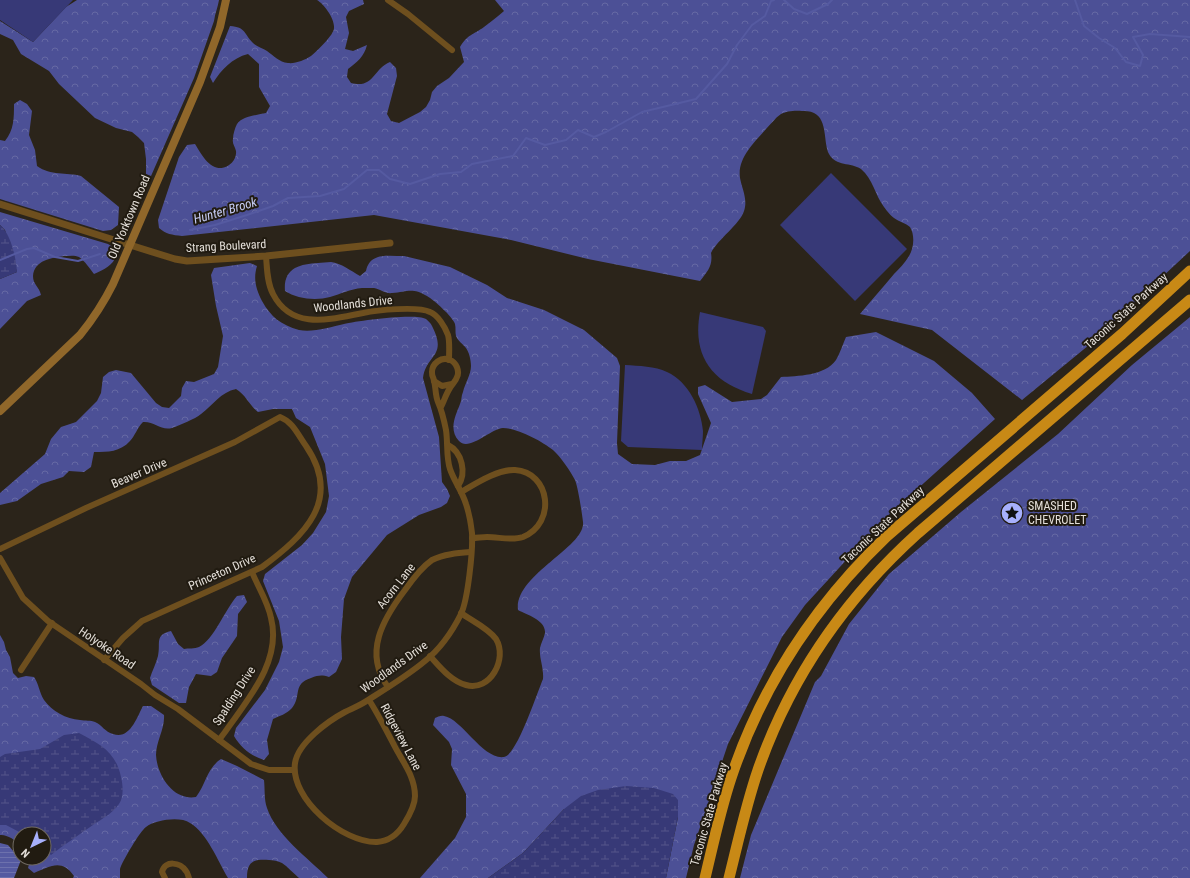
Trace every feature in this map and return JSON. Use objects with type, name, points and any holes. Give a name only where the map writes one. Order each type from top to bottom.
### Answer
[{"type":"highway","name":"Taconic State Parkway","points":[[704,878],[725,799],[747,736],[766,695],[788,656],[827,602],[856,567],[887,536],[1122,334],[1190,270]]},
{"type":"highway","points":[[729,878],[752,790],[775,728],[805,669],[830,631],[856,596],[923,528],[1190,300]]},
{"type":"main road","name":"Old Yorktown Road","points":[[0,411],[80,335],[91,322],[113,284],[200,82],[220,27],[226,0]]},
{"type":"street","points":[[388,0],[408,14],[452,50]]},
{"type":"street","name":"Strang Boulevard","points":[[0,204],[175,259],[186,261],[266,256],[390,242]]},
{"type":"street","name":"Woodlands Drive","points":[[266,256],[268,278],[273,294],[280,305],[287,311],[307,320],[329,320],[365,312],[424,309],[438,317],[443,325],[448,336],[449,360]]},
{"type":"street","name":"Woodlands Drive","points":[[294,770],[297,755],[317,732],[343,713],[369,700],[430,656],[442,645],[452,632],[461,613],[466,592],[472,538],[466,504],[449,467],[447,433],[432,376],[434,365],[438,361],[444,359],[456,364],[458,371],[457,379],[452,384],[441,407]]},
{"type":"street","points":[[434,381],[442,386],[452,384]]},
{"type":"street","name":"Beaver Drive","points":[[0,549],[92,505],[235,442],[280,417],[286,420]]},
{"type":"street","name":"Princeton Drive","points":[[104,660],[123,638],[142,621],[262,567],[300,534],[310,523],[319,501],[321,487],[318,472],[313,456],[292,424],[286,420]]},
{"type":"street","name":"Woodlands Drive","points":[[448,445],[457,453],[462,466],[463,476],[459,489]]},
{"type":"street","points":[[459,489],[502,472],[513,470],[520,471],[532,477],[546,498],[542,520],[525,536],[516,539],[486,536],[472,538]]},
{"type":"street","name":"Acorn Lane","points":[[388,687],[378,671],[376,659],[378,639],[385,618],[391,608],[409,583],[432,561],[450,554],[471,552]]},
{"type":"street","name":"Holyoke Road","points":[[0,558],[23,598],[52,623],[155,695],[178,709],[252,764],[259,768],[270,770],[294,770]]},
{"type":"street","name":"Spalding Drive","points":[[218,740],[261,679],[271,654],[273,626],[271,616],[252,572]]},
{"type":"street","points":[[430,656],[454,679],[468,686],[478,685],[494,673],[500,656],[498,644],[495,638],[461,613]]},
{"type":"street","points":[[21,670],[52,623]]},
{"type":"street","name":"Ridgeview Lane","points":[[294,770],[306,799],[324,819],[336,829],[352,837],[371,842],[386,840],[400,832],[410,815],[413,805],[415,796],[413,785],[408,769],[369,700]]},
{"type":"street","points":[[165,878],[162,872],[163,869],[167,864],[171,863],[186,870],[189,878]]},
{"type":"green space","points":[[0,0],[73,0],[33,42],[0,20]]},
{"type":"green space","points":[[77,0],[219,0],[214,21],[194,78],[151,176],[146,174],[144,143],[138,137],[132,132],[116,128],[95,118],[59,84],[49,71],[21,54],[13,40],[0,34],[0,21],[33,42],[66,7]]},
{"type":"green space","points":[[317,0],[363,0],[364,4],[349,11],[346,17],[349,33],[345,49],[353,51],[367,45],[362,56],[348,69],[347,77],[351,83],[364,83],[369,81],[384,65],[390,62],[396,68],[397,76],[387,114],[391,121],[399,123],[420,112],[426,107],[432,92],[437,86],[449,78],[464,62],[460,47],[463,43],[468,37],[484,27],[504,11],[495,0],[1190,0],[1190,251],[1089,345],[1022,400],[932,330],[860,314],[902,266],[911,253],[913,245],[912,230],[907,224],[898,221],[890,215],[881,202],[868,177],[861,169],[840,163],[832,158],[827,149],[821,121],[818,116],[809,111],[794,111],[781,114],[752,145],[744,157],[741,164],[740,178],[745,198],[744,211],[738,221],[714,248],[711,253],[709,268],[700,281],[588,259],[511,240],[374,215],[182,236],[164,232],[159,228],[158,220],[179,157],[187,145],[195,144],[206,160],[213,166],[222,168],[228,166],[234,160],[236,154],[233,141],[234,133],[239,121],[255,115],[266,113],[270,106],[259,87],[259,64],[248,54],[237,58],[228,65],[213,83],[210,77],[230,26],[242,29],[250,40],[279,60],[294,63],[314,54],[325,43],[333,31],[334,24],[331,16],[326,8]]},
{"type":"green space","points":[[20,100],[27,104],[32,111],[29,135],[35,150],[37,166],[53,173],[81,176],[119,207],[118,225],[111,230],[103,231],[0,199],[0,140],[5,141],[10,133],[14,119],[14,104]]},
{"type":"green space","points":[[831,173],[907,249],[855,301],[780,225]]},
{"type":"green space","points":[[0,212],[108,244],[114,248],[117,255],[108,267],[94,274],[79,257],[76,256],[64,256],[40,263],[34,271],[33,276],[34,282],[41,295],[27,301],[0,329],[0,279],[17,272],[5,230],[0,225]]},
{"type":"green space","points":[[0,225],[10,240],[17,272],[0,279]]},
{"type":"green space","points":[[380,256],[404,256],[450,267],[487,285],[507,298],[544,310],[584,330],[617,358],[620,366],[617,443],[618,454],[632,464],[655,465],[670,461],[686,461],[700,455],[711,423],[698,394],[698,387],[705,385],[732,402],[761,399],[767,395],[781,377],[810,374],[825,369],[831,365],[836,360],[846,337],[876,332],[934,361],[972,393],[995,419],[884,519],[805,605],[782,637],[728,744],[694,845],[686,878],[666,878],[678,817],[564,809],[523,853],[488,878],[420,878],[455,838],[466,817],[466,794],[451,765],[452,749],[449,742],[433,725],[435,718],[443,716],[451,719],[488,752],[496,756],[504,757],[509,754],[520,735],[543,679],[540,646],[545,633],[544,628],[535,618],[518,610],[520,597],[527,585],[538,573],[574,541],[581,532],[583,522],[579,494],[575,480],[562,460],[548,446],[515,430],[503,428],[468,444],[463,444],[459,441],[453,427],[470,373],[471,361],[467,350],[456,336],[454,321],[434,301],[422,293],[413,291],[390,293],[374,288],[350,290],[319,299],[295,296],[285,291],[287,277],[290,272],[299,266],[331,262],[360,276],[366,271],[371,261]]},
{"type":"green space","points":[[250,263],[257,266],[255,275],[256,284],[265,307],[277,320],[287,326],[304,331],[398,317],[420,317],[426,319],[432,325],[438,344],[437,350],[425,370],[423,378],[439,437],[442,482],[450,496],[447,503],[441,507],[419,515],[387,535],[352,577],[344,599],[341,637],[342,659],[336,672],[329,677],[316,676],[301,684],[297,699],[292,708],[273,719],[267,740],[269,754],[264,760],[247,751],[234,736],[236,728],[265,690],[279,662],[283,647],[279,621],[263,581],[265,574],[302,545],[313,533],[326,512],[329,496],[325,464],[310,427],[296,418],[292,409],[273,409],[258,412],[236,389],[221,396],[198,416],[172,428],[168,429],[143,422],[132,439],[126,445],[109,451],[94,452],[91,467],[84,472],[69,471],[63,477],[41,484],[17,501],[0,505],[0,493],[45,454],[51,439],[61,427],[76,422],[97,401],[101,393],[103,377],[109,372],[116,370],[131,373],[156,403],[162,407],[169,408],[181,396],[182,388],[186,381],[194,382],[214,374],[218,367],[223,336],[211,275],[214,268]]},
{"type":"green space","points":[[700,312],[763,327],[766,331],[752,394],[725,382],[715,374],[708,365],[702,354],[699,341],[698,327]]},
{"type":"green space","points":[[1190,317],[1190,878],[740,878],[751,835],[815,682],[821,676],[849,624],[889,574],[961,512],[1058,434],[1132,365]]},
{"type":"green space","points":[[625,365],[662,370],[682,382],[688,389],[697,405],[700,414],[703,431],[702,450],[628,447],[621,441]]},
{"type":"green space","points":[[244,595],[247,602],[238,614],[237,636],[222,658],[217,672],[211,676],[196,674],[189,687],[186,703],[179,703],[152,685],[150,678],[158,656],[159,640],[162,635],[171,631],[178,644],[184,649],[199,647],[209,638],[237,596]]},
{"type":"green space","points":[[0,635],[10,657],[13,673],[18,678],[26,676],[34,677],[44,700],[51,708],[60,714],[75,719],[93,721],[110,733],[119,735],[128,731],[143,706],[151,706],[164,715],[163,725],[156,750],[157,763],[159,771],[168,785],[180,795],[196,797],[213,767],[221,759],[264,780],[266,805],[271,818],[293,846],[328,878],[299,878],[282,863],[274,860],[259,860],[252,862],[248,868],[247,878],[228,878],[202,833],[186,821],[174,819],[155,822],[143,830],[121,865],[120,878],[73,878],[74,876],[69,870],[60,866],[50,867],[34,873],[28,868],[29,866],[52,866],[52,826],[12,826],[12,839],[5,835],[0,835]]},
{"type":"green space","points":[[79,733],[94,741],[106,750],[119,768],[123,791],[121,801],[111,813],[52,854],[52,826],[12,826],[12,828],[6,825],[0,825],[0,757],[5,754],[40,749],[64,735]]},
{"type":"green space","points":[[626,786],[654,788],[673,794],[678,800],[678,817],[666,878],[488,878],[523,853],[564,809],[581,796],[598,790]]},
{"type":"water","points":[[0,843],[8,845],[12,850],[12,866],[19,866],[14,878],[0,878]]},
{"type":"waterway","name":"Hunter Brook","points":[[190,230],[215,225],[247,215],[273,206],[288,198],[320,196],[344,189],[367,170],[379,170],[390,179],[410,184],[440,174],[461,172],[472,164],[513,156],[526,138],[545,145],[566,140],[578,130],[594,137],[642,112],[696,99],[727,64],[737,45],[752,25],[765,16],[771,1],[774,0]]},
{"type":"waterway","name":"Hunter Brook","points":[[784,0],[794,9],[807,14],[828,4],[832,0]]},
{"type":"waterway","name":"Hunter Brook","points":[[1075,0],[1084,26],[1115,48],[1126,62],[1140,66],[1143,55],[1133,37],[1150,34],[1190,37]]},
{"type":"waterway","points":[[0,260],[27,249],[34,248],[55,257],[78,261],[100,254]]},
{"type":"place","name":"SMASHED CHEVROLET","points":[[1012,513]]}]
